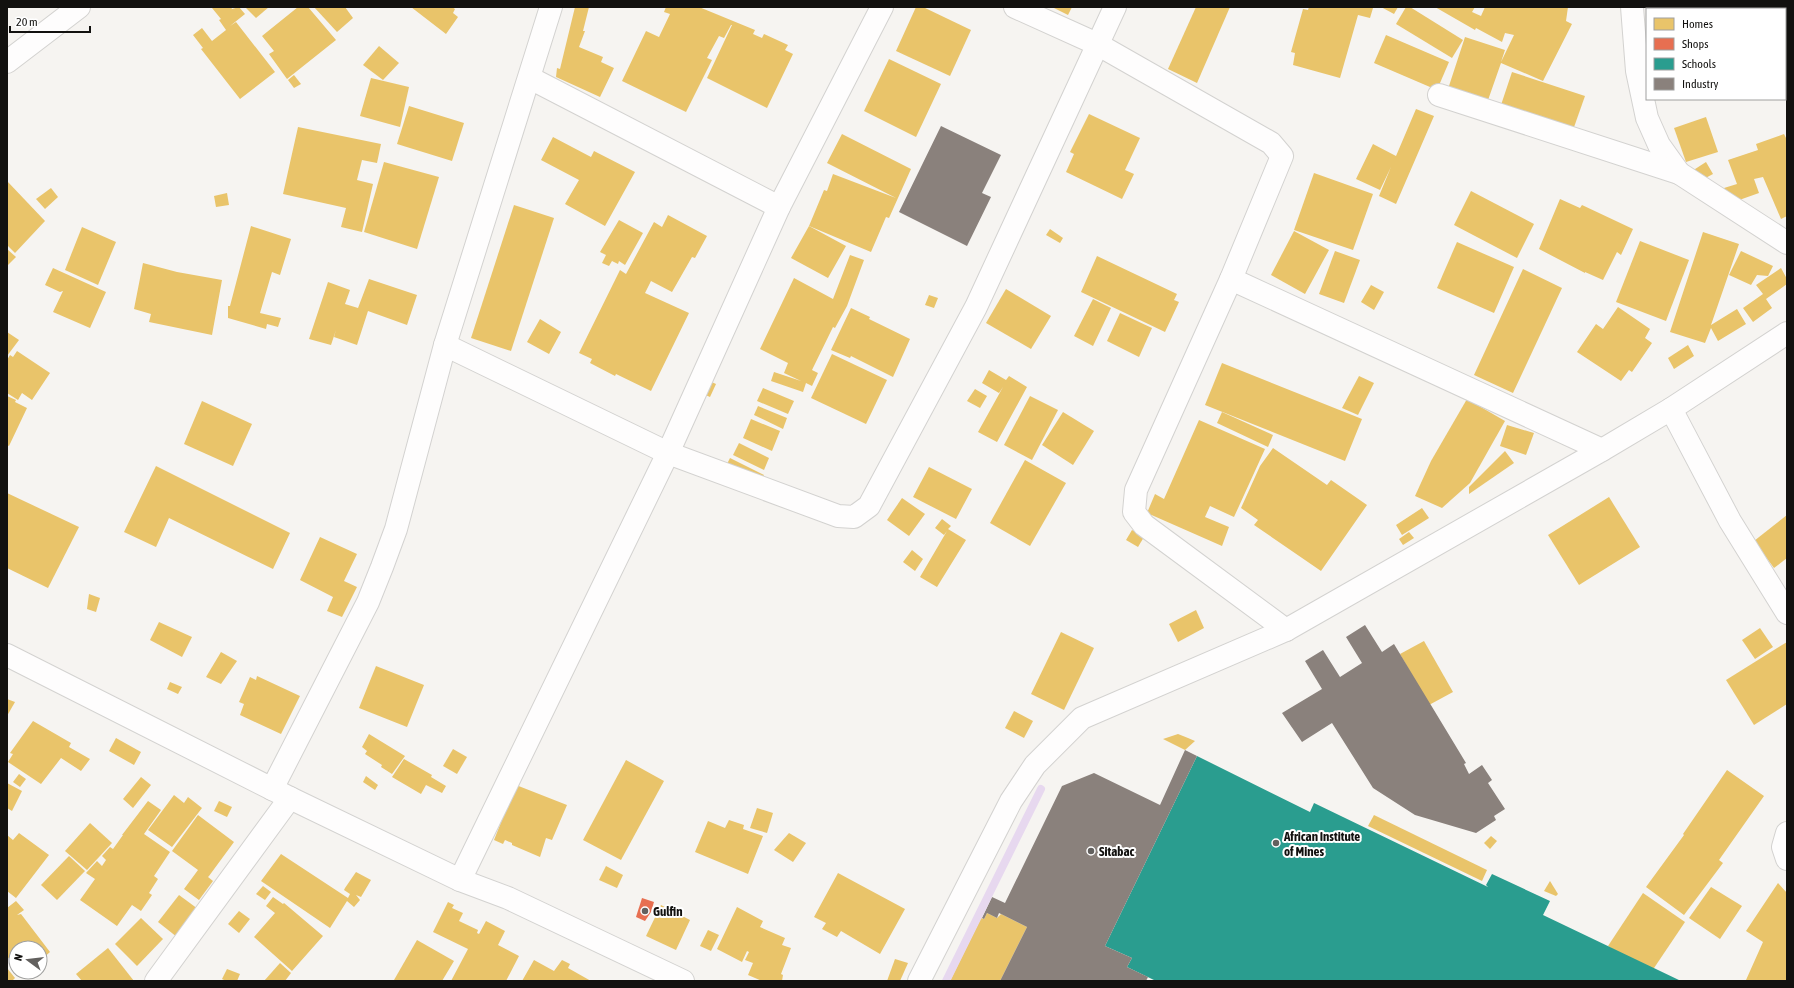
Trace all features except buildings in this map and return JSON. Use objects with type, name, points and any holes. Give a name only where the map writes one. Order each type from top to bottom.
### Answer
[{"type":"street","points":[[7,62],[79,7]]},
{"type":"street","points":[[156,981],[281,793],[368,602],[396,529],[445,345],[530,78],[551,7]]},
{"type":"street","points":[[460,880],[668,453],[780,207],[882,7]]},
{"type":"street","points":[[1015,7],[1097,44],[1271,143],[1282,156],[1231,279],[1136,490],[1134,512],[1144,525],[1286,630]]},
{"type":"street","points":[[445,345],[668,453],[838,516],[854,517],[869,506],[976,307],[1115,7]]},
{"type":"street","points":[[1632,7],[1637,72],[1647,118],[1659,145],[1679,173]]},
{"type":"street","points":[[530,78],[780,207]]},
{"type":"street","points":[[1439,95],[1679,173],[1787,243]]},
{"type":"street","points":[[1231,279],[1602,450]]},
{"type":"street","points":[[919,981],[1011,801],[1035,765],[1082,718],[1286,630],[1602,450],[1671,409],[1787,333]]},
{"type":"street","points":[[1671,409],[1730,521],[1787,613]]},
{"type":"street","points":[[7,655],[281,793],[460,880],[508,898],[683,981]]},
{"type":"street","points":[[1787,833],[1783,847],[1787,859]]},
{"type":"waterway","points":[[946,981],[1041,789]]},
{"type":"place","name":"African Institute of Mines","points":[[1276,843]]},
{"type":"place","name":"Sitabac","points":[[1091,851]]},
{"type":"place","name":"Gulfin","points":[[645,911]]}]
